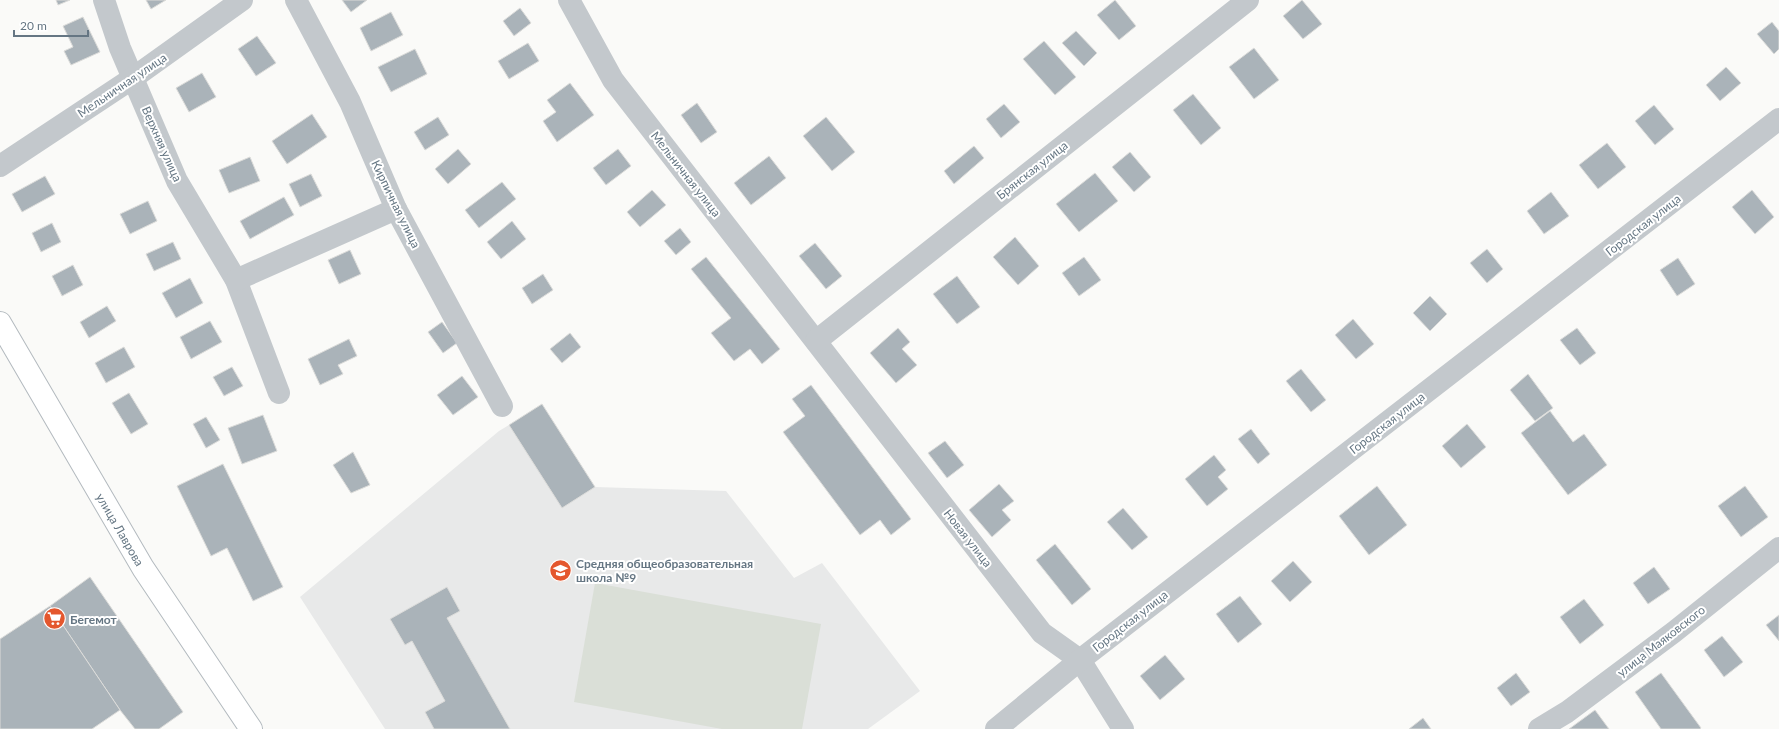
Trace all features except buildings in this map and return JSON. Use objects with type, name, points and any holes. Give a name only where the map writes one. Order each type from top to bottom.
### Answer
[{"type":"main road","name":"улица Лаврова","points":[[0,323],[143,568],[251,729]]},
{"type":"street","name":"Верхняя улица","points":[[104,0],[120,48],[177,181],[236,280],[279,393]]},
{"type":"street","name":"Мельничная улица","points":[[0,166],[133,78],[242,0]]},
{"type":"street","name":"Кирпичная улица","points":[[296,0],[350,102],[396,208],[502,406]]},
{"type":"street","name":"Мельничная улица","points":[[568,0],[614,80],[816,341]]},
{"type":"street","name":"Брянская улица","points":[[816,341],[1248,0]]},
{"type":"street","name":"Городская улица","points":[[996,729],[1080,660],[1779,119]]},
{"type":"street","points":[[236,280],[396,208]]},
{"type":"street","name":"Новая улица","points":[[816,341],[1042,633],[1080,660],[1123,729]]},
{"type":"street","name":"улица Маяковского","points":[[1539,729],[1567,712],[1605,684],[1779,548]]},
{"type":"shaded area","name":"Средняя общеобразовательная школа №9","points":[[509,425],[562,508],[595,487],[726,491],[794,578],[822,563],[920,691],[868,729],[385,729],[300,597],[499,431]]},
{"type":"shaded area","points":[[595,583],[821,624],[802,729],[722,729],[574,702]]},
{"type":"place","name":"Средняя общеобразовательная школа №9","points":[[560,570]]},
{"type":"place","name":"Бегемот","points":[[55,619]]}]
